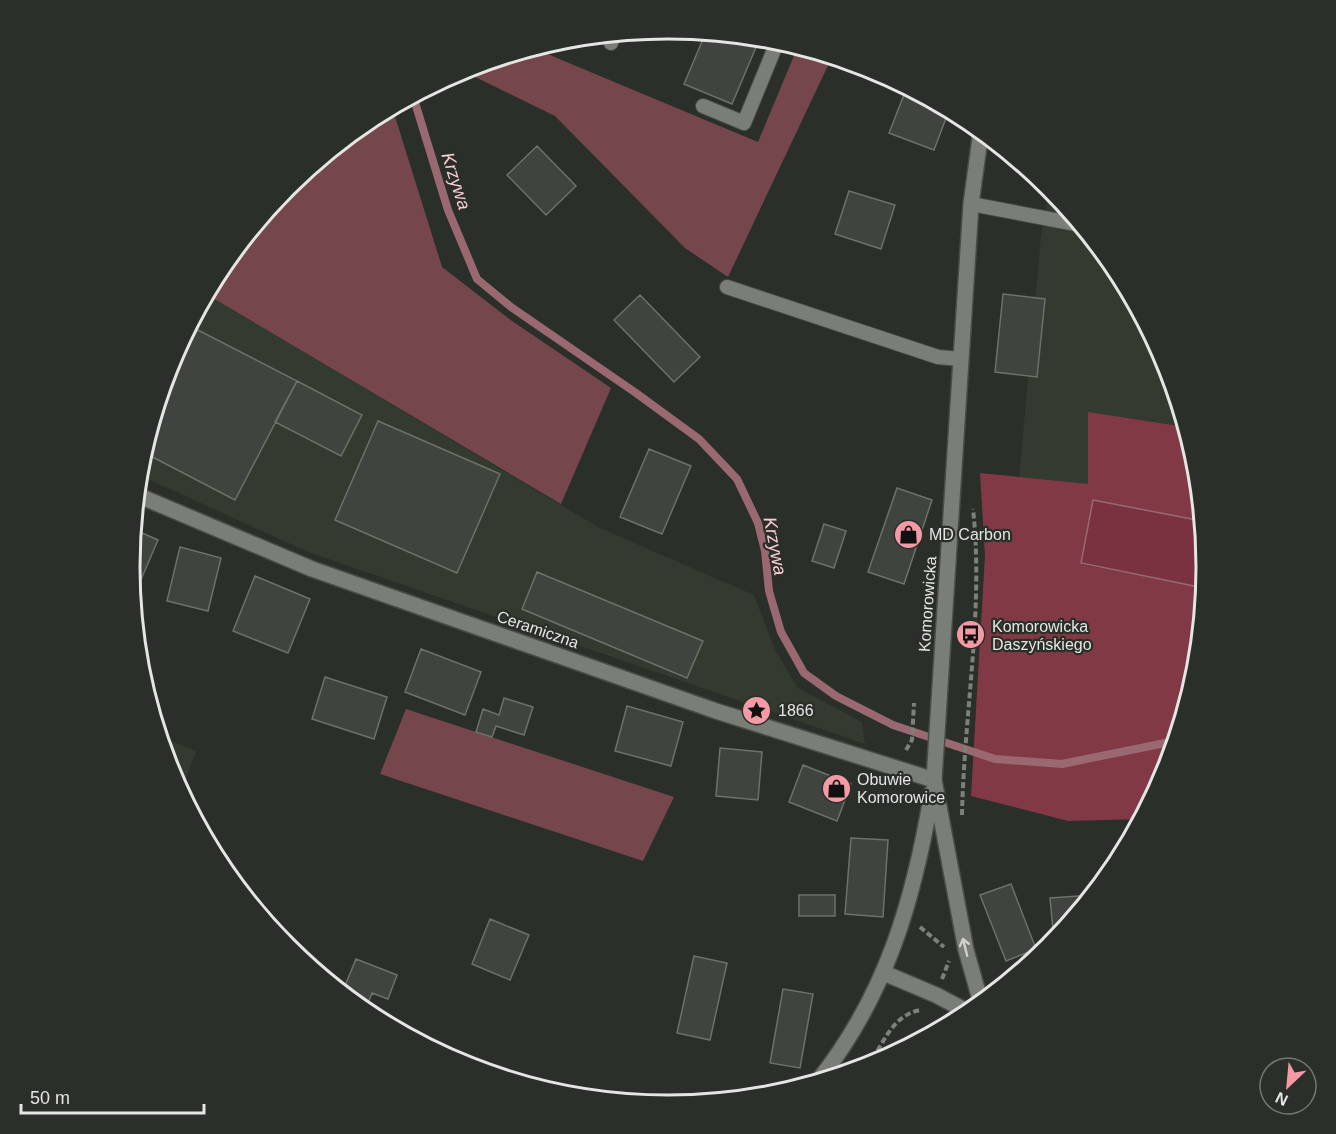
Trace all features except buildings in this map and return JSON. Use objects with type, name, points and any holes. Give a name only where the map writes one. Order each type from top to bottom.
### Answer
[{"type":"street","name":"Komorowicka","points":[[978,994],[966,950],[934,772],[971,204],[980,141]]},
{"type":"street","name":"Ceramiczna","points":[[145,498],[312,569],[716,711],[884,764],[934,772]]},
{"type":"street","points":[[825,1071],[858,1023],[884,973],[905,920],[920,865],[934,772]]},
{"type":"street","points":[[884,973],[959,1007]]},
{"type":"lane","points":[[703,106],[744,123],[774,50]]},
{"type":"lane","points":[[971,204],[1068,222]]},
{"type":"lane","points":[[728,287],[938,357],[961,359]]},
{"type":"path","points":[[884,764],[886,753],[904,752],[910,746],[914,703]]},
{"type":"path","points":[[963,775],[966,723]]},
{"type":"path","points":[[876,1052],[893,1025],[907,1013],[930,1010],[951,954],[931,933],[905,920]]},
{"type":"shaded area","points":[[546,53],[758,142],[794,55],[829,64],[728,277],[685,248],[555,116],[474,76]]},
{"type":"shaded area","points":[[395,116],[442,267],[512,321],[611,388],[561,504],[214,299],[249,246],[295,194],[347,148]]},
{"type":"shaded area","points":[[1048,201],[1087,246],[1107,274],[1142,333],[1156,365],[1178,430],[1186,464],[1195,532],[1195,602],[1185,674],[998,708],[1041,236]]},
{"type":"shaded area","points":[[214,299],[598,527],[754,595],[776,652],[798,688],[862,722],[865,744],[308,552],[148,479],[158,430],[168,397],[194,333]]},
{"type":"shaded area","points":[[1088,412],[1177,426],[1186,464],[1194,519],[1094,500],[1081,564],[1195,586],[1186,670],[1178,704],[1156,769],[1132,819],[1068,821],[971,796],[985,555],[980,473],[1088,484]]},
{"type":"shaded area","points":[[1093,500],[1194,519],[1195,586],[1081,563]]},
{"type":"shaded area","points":[[406,709],[674,797],[643,861],[380,774]]},
{"type":"shaded area","points":[[169,740],[196,751],[185,781]]},
{"type":"waterway","name":"Krzywa","points":[[415,104],[448,210],[477,279],[511,307],[699,439],[737,479],[758,523],[765,551],[769,591],[781,632],[804,673],[836,696],[893,725],[995,759],[1062,764],[1166,743]]},
{"type":"place","name":"MD Carbon","points":[[908,534]]},
{"type":"place","name":"Komorowicka Daszyńskiego","points":[[971,635]]},
{"type":"place","name":"1866","points":[[757,710]]},
{"type":"place","name":"Obuwie Komorowice","points":[[836,788]]}]
